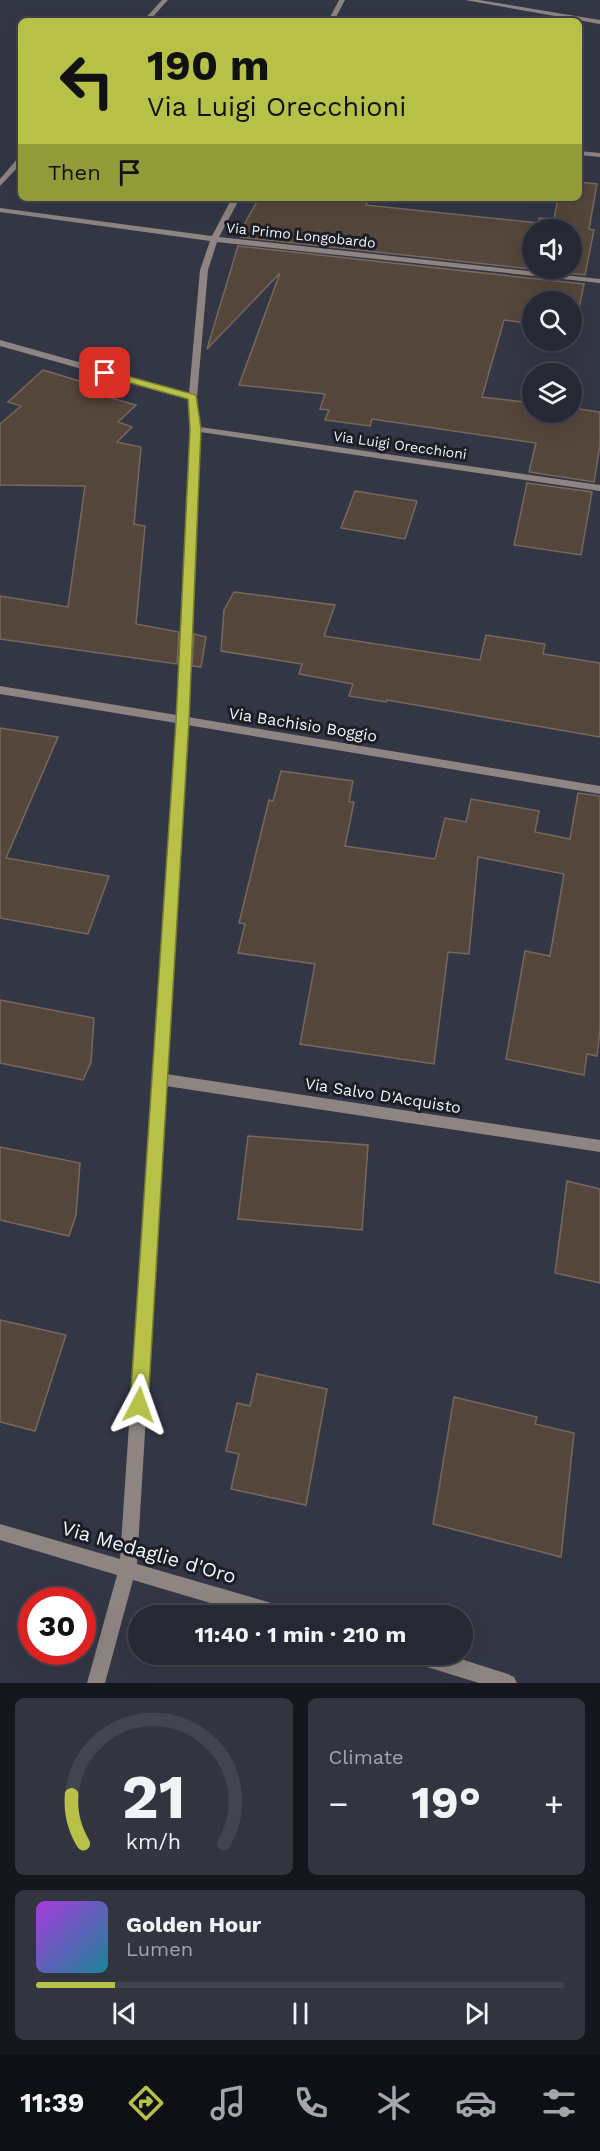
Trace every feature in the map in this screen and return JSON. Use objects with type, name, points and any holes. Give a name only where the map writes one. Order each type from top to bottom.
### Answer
[{"type":"street","points":[[149,18],[165,0]]},
{"type":"street","points":[[333,18],[342,0]]},
{"type":"street","points":[[468,0],[576,18]]},
{"type":"street","points":[[582,19],[600,22]]},
{"type":"street","points":[[582,153],[600,155]]},
{"type":"street","points":[[0,184],[18,163]]},
{"type":"street","points":[[96,1683],[128,1568],[182,721],[195,429],[193,397],[204,270],[214,239],[234,201]]},
{"type":"street","name":"Via Primo Longobardo","points":[[0,210],[214,239],[600,281]]},
{"type":"street","points":[[0,343],[193,397]]},
{"type":"street","name":"Via Luigi Orecchioni","points":[[195,429],[600,488]]},
{"type":"street","name":"Via Bachisio Boggio","points":[[0,690],[600,790]]},
{"type":"street","name":"Via Salvo D'Acquisto","points":[[160,1079],[600,1146]]},
{"type":"street","name":"Via Medaglie d'Oro","points":[[0,1532],[249,1605]]},
{"type":"street","points":[[450,1665],[508,1683]]},
{"type":"building","points":[[582,182],[597,184],[589,229],[594,230],[585,275],[582,275],[582,219],[554,219],[557,201],[582,201]]},
{"type":"building","points":[[257,201],[368,201],[366,205],[522,221],[522,268],[241,237],[245,223]]},
{"type":"building","points":[[238,246],[584,284],[582,294],[582,291],[522,291],[522,323],[504,320],[482,397],[522,402],[522,423],[582,423],[582,409],[600,412],[600,445],[594,482],[529,472],[536,443],[372,419],[370,426],[325,420],[329,410],[320,409],[325,394],[239,385],[280,273],[207,349]]},
{"type":"building","points":[[43,370],[89,384],[83,390],[136,405],[118,422],[132,427],[117,442],[141,447],[134,524],[145,526],[136,624],[179,632],[177,664],[0,639],[0,596],[68,607],[85,486],[0,485],[0,424],[21,406],[8,402]]},
{"type":"building","points":[[527,483],[592,492],[581,555],[514,545]]},
{"type":"building","points":[[355,491],[417,501],[405,539],[341,528]]},
{"type":"building","points":[[234,592],[335,605],[324,636],[480,660],[486,635],[545,644],[543,654],[600,663],[600,737],[387,700],[386,702],[349,696],[353,684],[299,674],[302,664],[221,651],[224,610]]},
{"type":"building","points":[[194,634],[206,637],[201,667],[192,666]]},
{"type":"building","points":[[0,728],[58,737],[6,858],[109,876],[88,934],[0,918]]},
{"type":"building","points":[[281,771],[353,781],[349,802],[354,802],[345,846],[435,859],[445,818],[466,822],[471,799],[539,811],[535,832],[570,839],[578,793],[600,796],[600,1030],[597,1056],[587,1054],[584,1075],[506,1059],[525,951],[550,956],[564,874],[478,857],[469,954],[448,952],[434,1064],[300,1044],[315,964],[238,953],[245,924],[239,923],[269,800],[273,801]]},
{"type":"building","points":[[0,1000],[94,1018],[91,1062],[83,1080],[0,1063]]},
{"type":"building","points":[[248,1136],[368,1145],[362,1230],[238,1219]]},
{"type":"building","points":[[0,1147],[80,1163],[76,1215],[69,1236],[0,1220]]},
{"type":"building","points":[[567,1181],[600,1189],[600,1283],[555,1273]]},
{"type":"building","points":[[0,1320],[66,1335],[35,1431],[0,1422]]},
{"type":"building","points":[[257,1374],[327,1389],[306,1505],[231,1489],[239,1454],[226,1451],[237,1403],[250,1406]]},
{"type":"building","points":[[454,1397],[537,1417],[535,1424],[574,1433],[561,1557],[433,1524]]},
{"type":"route","points":[[105,373],[193,397],[195,429],[182,721],[139,1405]]}]
